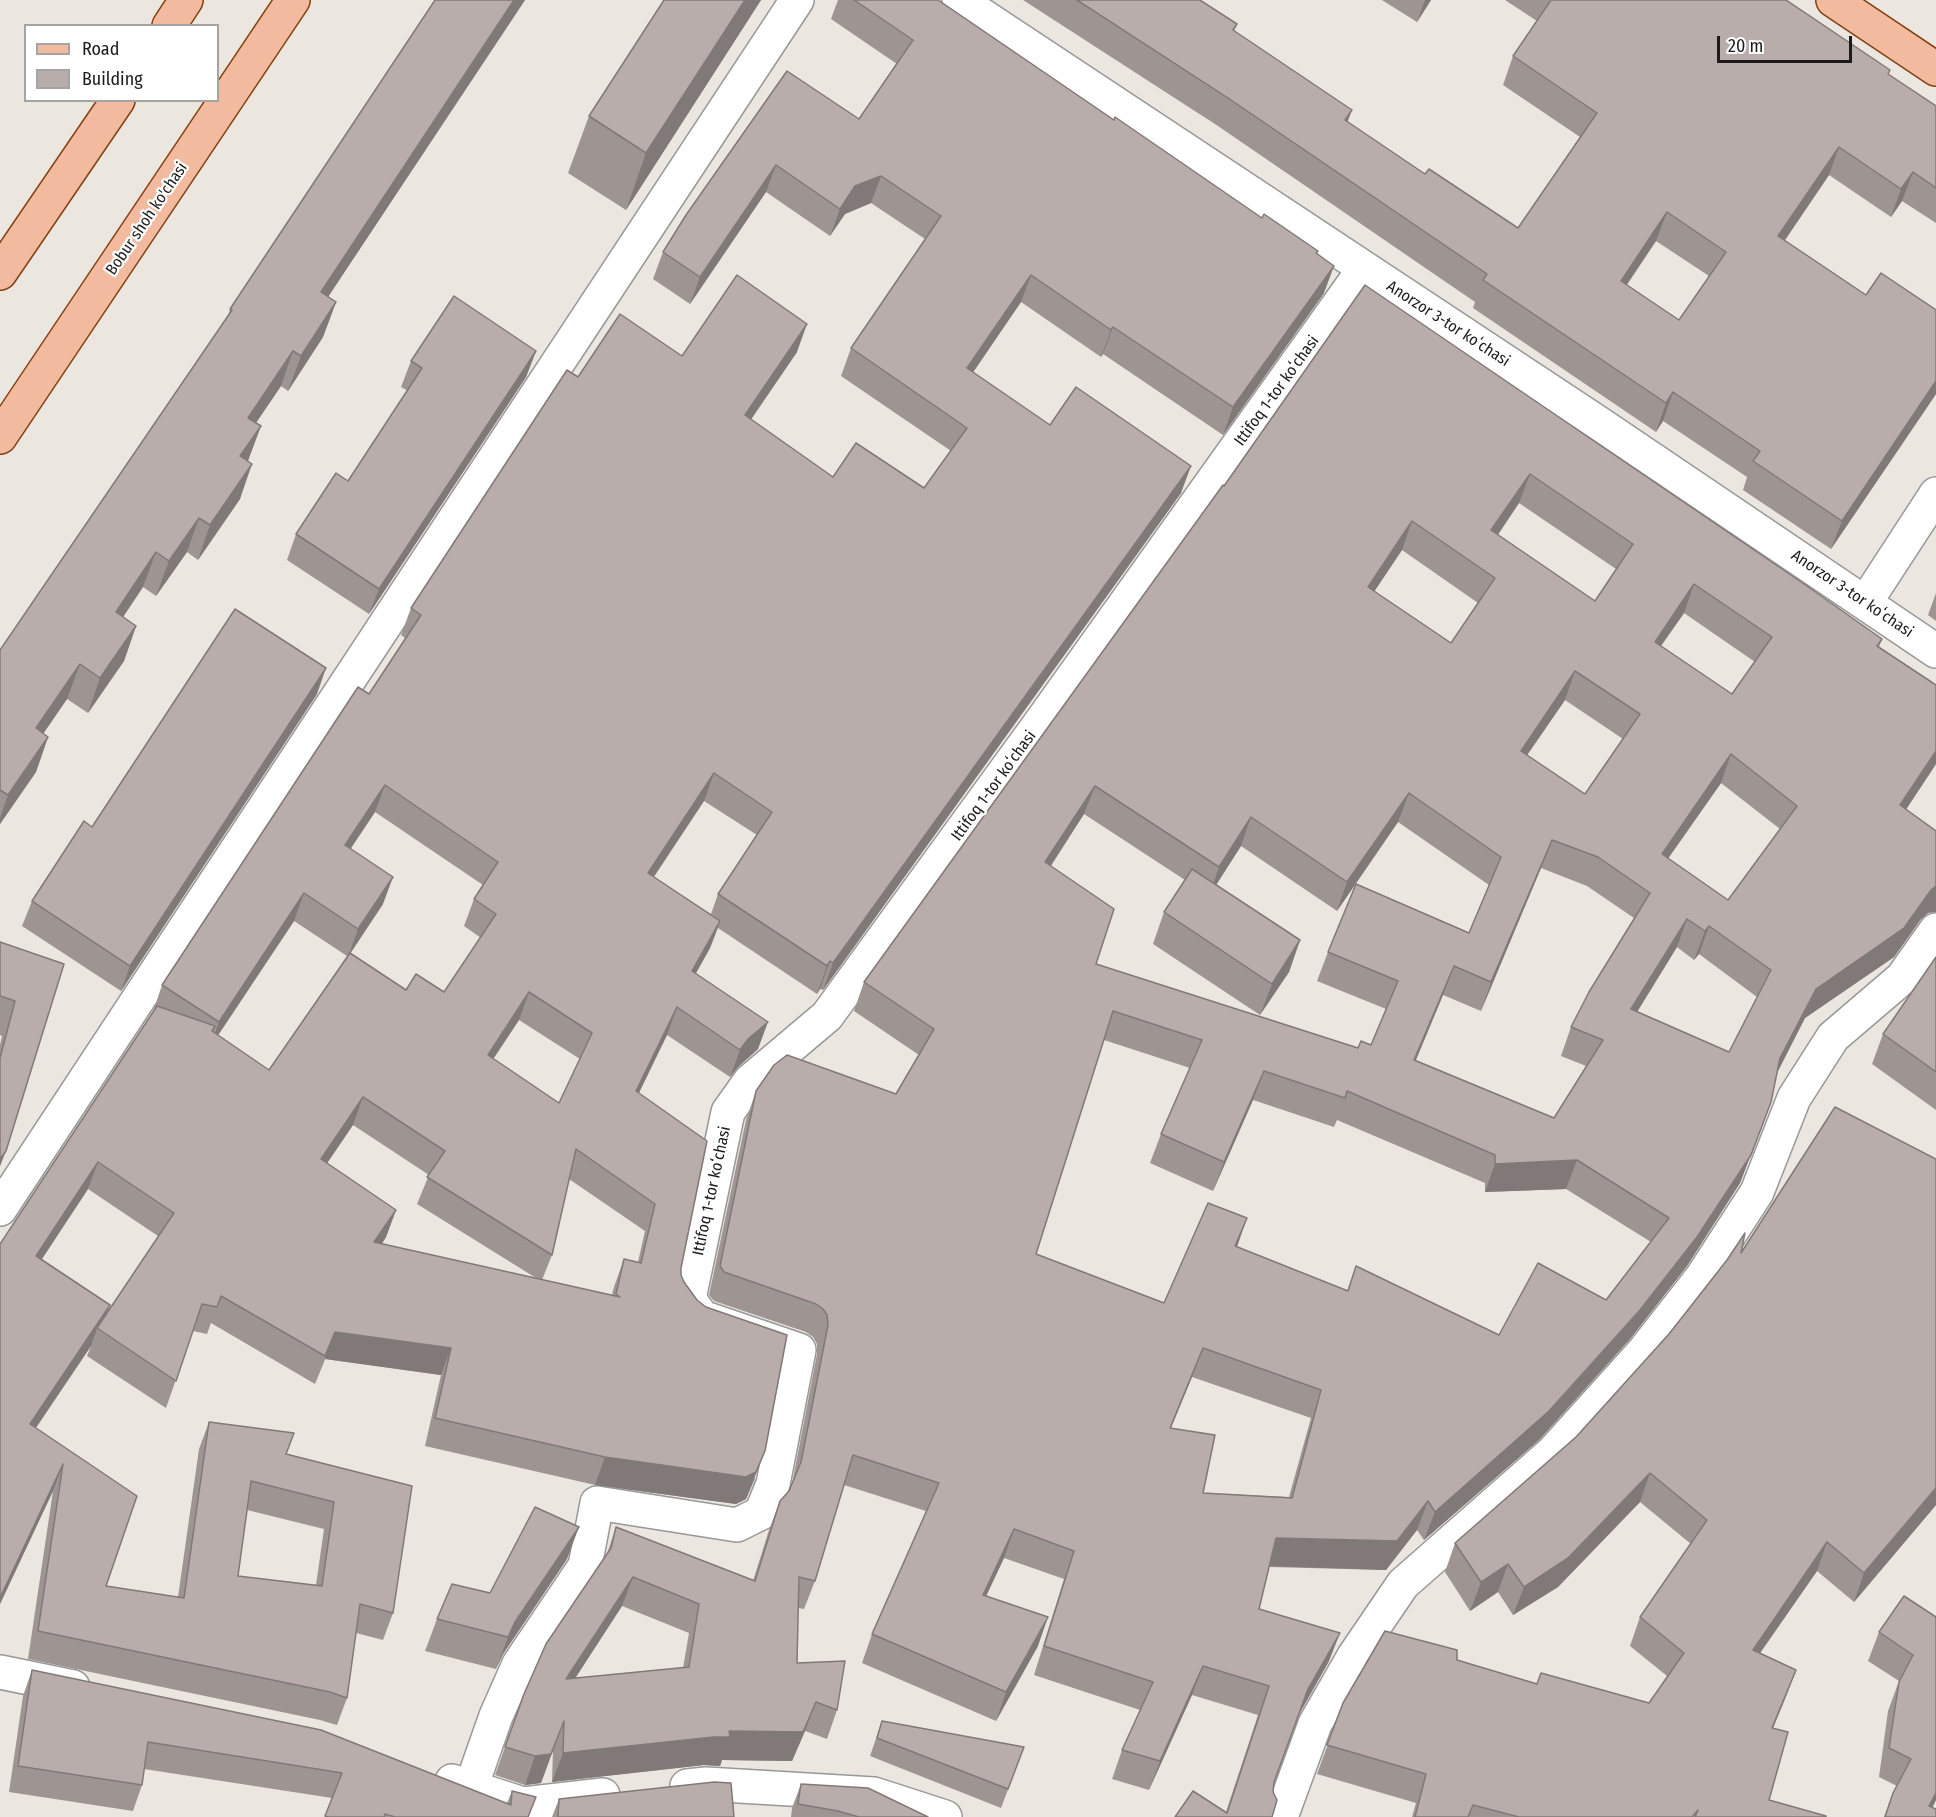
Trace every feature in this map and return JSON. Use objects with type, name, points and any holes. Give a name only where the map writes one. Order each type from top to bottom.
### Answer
[{"type":"main road","points":[[170,24],[186,0]]},
{"type":"main road","name":"Bobur shoh ko'chasi","points":[[0,437],[293,0]]},
{"type":"main road","points":[[1833,0],[1936,69]]},
{"type":"main road","points":[[0,273],[117,102]]},
{"type":"street","points":[[0,1209],[797,0]]},
{"type":"street","name":"Anorzor 3-tor koʻchasi","points":[[959,0],[1600,424],[1936,651]]},
{"type":"street","name":"Ittifoq 1-tor koʻchasi","points":[[471,1787],[496,1716],[519,1664],[585,1566],[597,1503],[737,1526],[761,1513],[773,1484],[799,1350],[702,1317],[689,1299],[728,1112],[750,1082],[827,1016],[1043,719],[1364,269]]},
{"type":"street","points":[[1865,603],[1936,494]]},
{"type":"street","points":[[1281,1817],[1315,1724],[1354,1656],[1403,1584],[1552,1453],[1644,1351],[1702,1277],[1757,1192],[1794,1098],[1833,1037],[1902,978],[1936,930]]},
{"type":"street","points":[[0,1672],[105,1694]]},
{"type":"street","points":[[427,1773],[524,1804],[706,1784],[874,1794],[945,1817]]},
{"type":"building","points":[[435,0],[514,0],[321,292],[336,302],[301,356],[293,351],[248,418],[261,426],[240,456],[252,464],[210,525],[199,518],[169,561],[156,552],[116,612],[136,626],[100,678],[80,664],[36,728],[48,737],[8,795],[0,790],[0,650],[232,310],[230,309]]},
{"type":"building","points":[[664,0],[745,0],[646,153],[589,116]]},
{"type":"building","points":[[854,0],[938,0],[1262,218],[1264,214],[1318,251],[1316,253],[1334,266],[1233,407],[1113,327],[1111,330],[1031,275],[967,368],[1050,425],[1076,387],[1191,466],[833,963],[830,961],[827,966],[718,894],[772,812],[714,773],[648,873],[720,921],[692,971],[768,1022],[748,1039],[740,1050],[677,1007],[636,1091],[707,1141],[681,1268],[684,1282],[697,1300],[706,1307],[787,1335],[765,1451],[756,1472],[746,1477],[605,1457],[435,1418],[451,1348],[335,1332],[325,1356],[221,1296],[217,1307],[202,1304],[176,1381],[97,1328],[174,1213],[98,1162],[36,1256],[110,1305],[30,1424],[137,1496],[106,1586],[184,1598],[209,1422],[294,1433],[286,1454],[412,1486],[393,1613],[360,1604],[347,1698],[330,1692],[38,1631],[63,1464],[0,1598],[0,1244],[157,1006],[215,1026],[212,1031],[269,1070],[350,953],[406,990],[416,974],[444,992],[496,914],[474,899],[498,862],[385,785],[345,845],[393,877],[358,929],[304,893],[219,1022],[162,985],[358,687],[369,694],[421,615],[411,608],[567,370],[578,377],[620,314],[682,356],[737,275],[807,324],[745,415],[833,477],[856,443],[924,488],[967,428],[851,348],[941,216],[881,176],[855,186],[840,209],[776,165],[700,277],[663,252],[686,215],[787,71],[859,119],[913,40]],"holes":[[[529,992],[592,1033],[559,1103],[488,1055]],[[363,1097],[445,1151],[427,1177],[552,1255],[576,1149],[655,1204],[641,1263],[624,1259],[616,1294],[620,1297],[374,1242],[396,1210],[321,1159]],[[251,1481],[334,1502],[322,1586],[238,1576]]]},
{"type":"building","points":[[1077,0],[1200,0],[1237,24],[1233,30],[1352,110],[1345,120],[1425,174],[1429,169],[1518,228],[1597,113],[1513,56],[1551,0],[1786,0],[1890,70],[1888,74],[1936,106],[1936,188],[1913,172],[1901,189],[1839,147],[1778,236],[1866,295],[1881,273],[1936,310],[1936,381],[1842,521],[1753,461],[1760,451],[1673,392],[1666,403],[1483,280],[1487,274],[1228,98]],"holes":[[[1667,212],[1726,252],[1679,320],[1621,281]]]},
{"type":"building","points":[[1365,285],[1807,586],[1882,639],[1877,646],[1936,685],[1936,751],[1900,805],[1936,831],[1936,886],[1904,928],[1816,989],[1780,1058],[1771,1102],[1751,1155],[1697,1237],[1640,1310],[1549,1411],[1435,1512],[1428,1501],[1397,1541],[1276,1538],[1259,1609],[1340,1633],[1308,1689],[1274,1782],[1273,1792],[1277,1800],[1272,1817],[1175,1817],[1193,1791],[1227,1813],[1269,1686],[1203,1666],[1160,1761],[1122,1750],[1153,1682],[1044,1646],[1074,1551],[1014,1529],[983,1595],[1048,1617],[1006,1692],[872,1634],[939,1483],[853,1455],[815,1581],[799,1577],[797,1663],[845,1661],[837,1710],[816,1702],[803,1732],[729,1731],[730,1737],[563,1753],[564,1721],[551,1754],[535,1756],[505,1747],[524,1694],[546,1644],[611,1548],[616,1527],[755,1581],[780,1501],[789,1491],[801,1462],[828,1325],[827,1315],[816,1304],[724,1272],[720,1266],[756,1091],[774,1065],[787,1055],[896,1094],[934,1029],[864,982],[1224,486]],"holes":[[[1530,474],[1633,544],[1595,601],[1491,530]],[[1412,521],[1495,578],[1451,643],[1368,587]],[[1694,584],[1772,637],[1732,694],[1655,642]],[[1575,671],[1640,714],[1585,794],[1521,751]],[[1731,754],[1797,806],[1728,900],[1662,854]],[[1095,786],[1219,867],[1251,817],[1347,882],[1409,793],[1501,857],[1469,933],[1356,884],[1328,952],[1398,981],[1371,1045],[1361,1041],[1358,1048],[1096,964],[1114,909],[1045,862]],[[1552,840],[1598,857],[1650,893],[1589,992],[1571,1027],[1603,1040],[1554,1118],[1414,1060],[1454,966],[1491,982]],[[1687,919],[1705,931],[1709,926],[1771,970],[1729,1052],[1631,1009]],[[1113,1011],[1202,1040],[1161,1134],[1224,1162],[1264,1071],[1345,1098],[1347,1091],[1495,1155],[1495,1164],[1577,1160],[1669,1218],[1606,1300],[1538,1263],[1499,1335],[1356,1266],[1348,1291],[1235,1246],[1247,1218],[1208,1203],[1164,1303],[1036,1254]],[[1203,1348],[1321,1390],[1292,1498],[1203,1493],[1215,1435],[1170,1428]],[[633,1577],[699,1604],[689,1667],[566,1679]]]},
{"type":"building","points":[[454,296],[536,351],[379,589],[296,534],[336,473],[348,481],[422,368],[411,361]]},
{"type":"building","points":[[235,609],[326,668],[130,966],[32,901],[84,821],[92,827]]},
{"type":"building","points":[[1192,869],[1300,940],[1272,984],[1164,912]]},
{"type":"building","points":[[0,942],[64,964],[6,1151],[0,1159],[0,1058],[15,1001],[0,996]]},
{"type":"building","points":[[1936,957],[1936,1072],[1883,1034]]},
{"type":"building","points":[[1835,1107],[1936,1159],[1936,1488],[1864,1573],[1827,1542],[1753,1650],[1796,1670],[1772,1728],[1788,1732],[1769,1800],[1826,1817],[1695,1817],[1698,1810],[1692,1817],[1519,1817],[1473,1805],[1468,1817],[1415,1817],[1426,1774],[1327,1745],[1343,1703],[1385,1631],[1457,1650],[1457,1660],[1537,1684],[1541,1673],[1649,1703],[1684,1653],[1640,1617],[1707,1520],[1650,1473],[1568,1558],[1524,1587],[1508,1564],[1481,1582],[1455,1543],[1576,1437],[1669,1334],[1727,1260],[1745,1233],[1741,1253]]},
{"type":"building","points":[[535,1507],[579,1527],[515,1622],[508,1637],[437,1619],[452,1584],[490,1593]]},
{"type":"building","points":[[1904,1596],[1936,1617],[1936,1793],[1929,1806],[1936,1809],[1936,1817],[1885,1817],[1893,1793],[1911,1759],[1889,1748],[1899,1682],[1913,1655],[1879,1632]]},
{"type":"building","points":[[32,1670],[321,1730],[511,1805],[512,1791],[536,1797],[528,1817],[395,1817],[385,1814],[384,1817],[328,1817],[325,1816],[342,1773],[148,1742],[142,1785],[18,1766]]},
{"type":"building","points":[[882,1721],[1024,1747],[1008,1789],[877,1738]]},
{"type":"building","points":[[714,1782],[731,1783],[734,1817],[558,1817],[559,1799]]},
{"type":"building","points":[[801,1784],[868,1788],[928,1817],[859,1817],[798,1804]]}]
